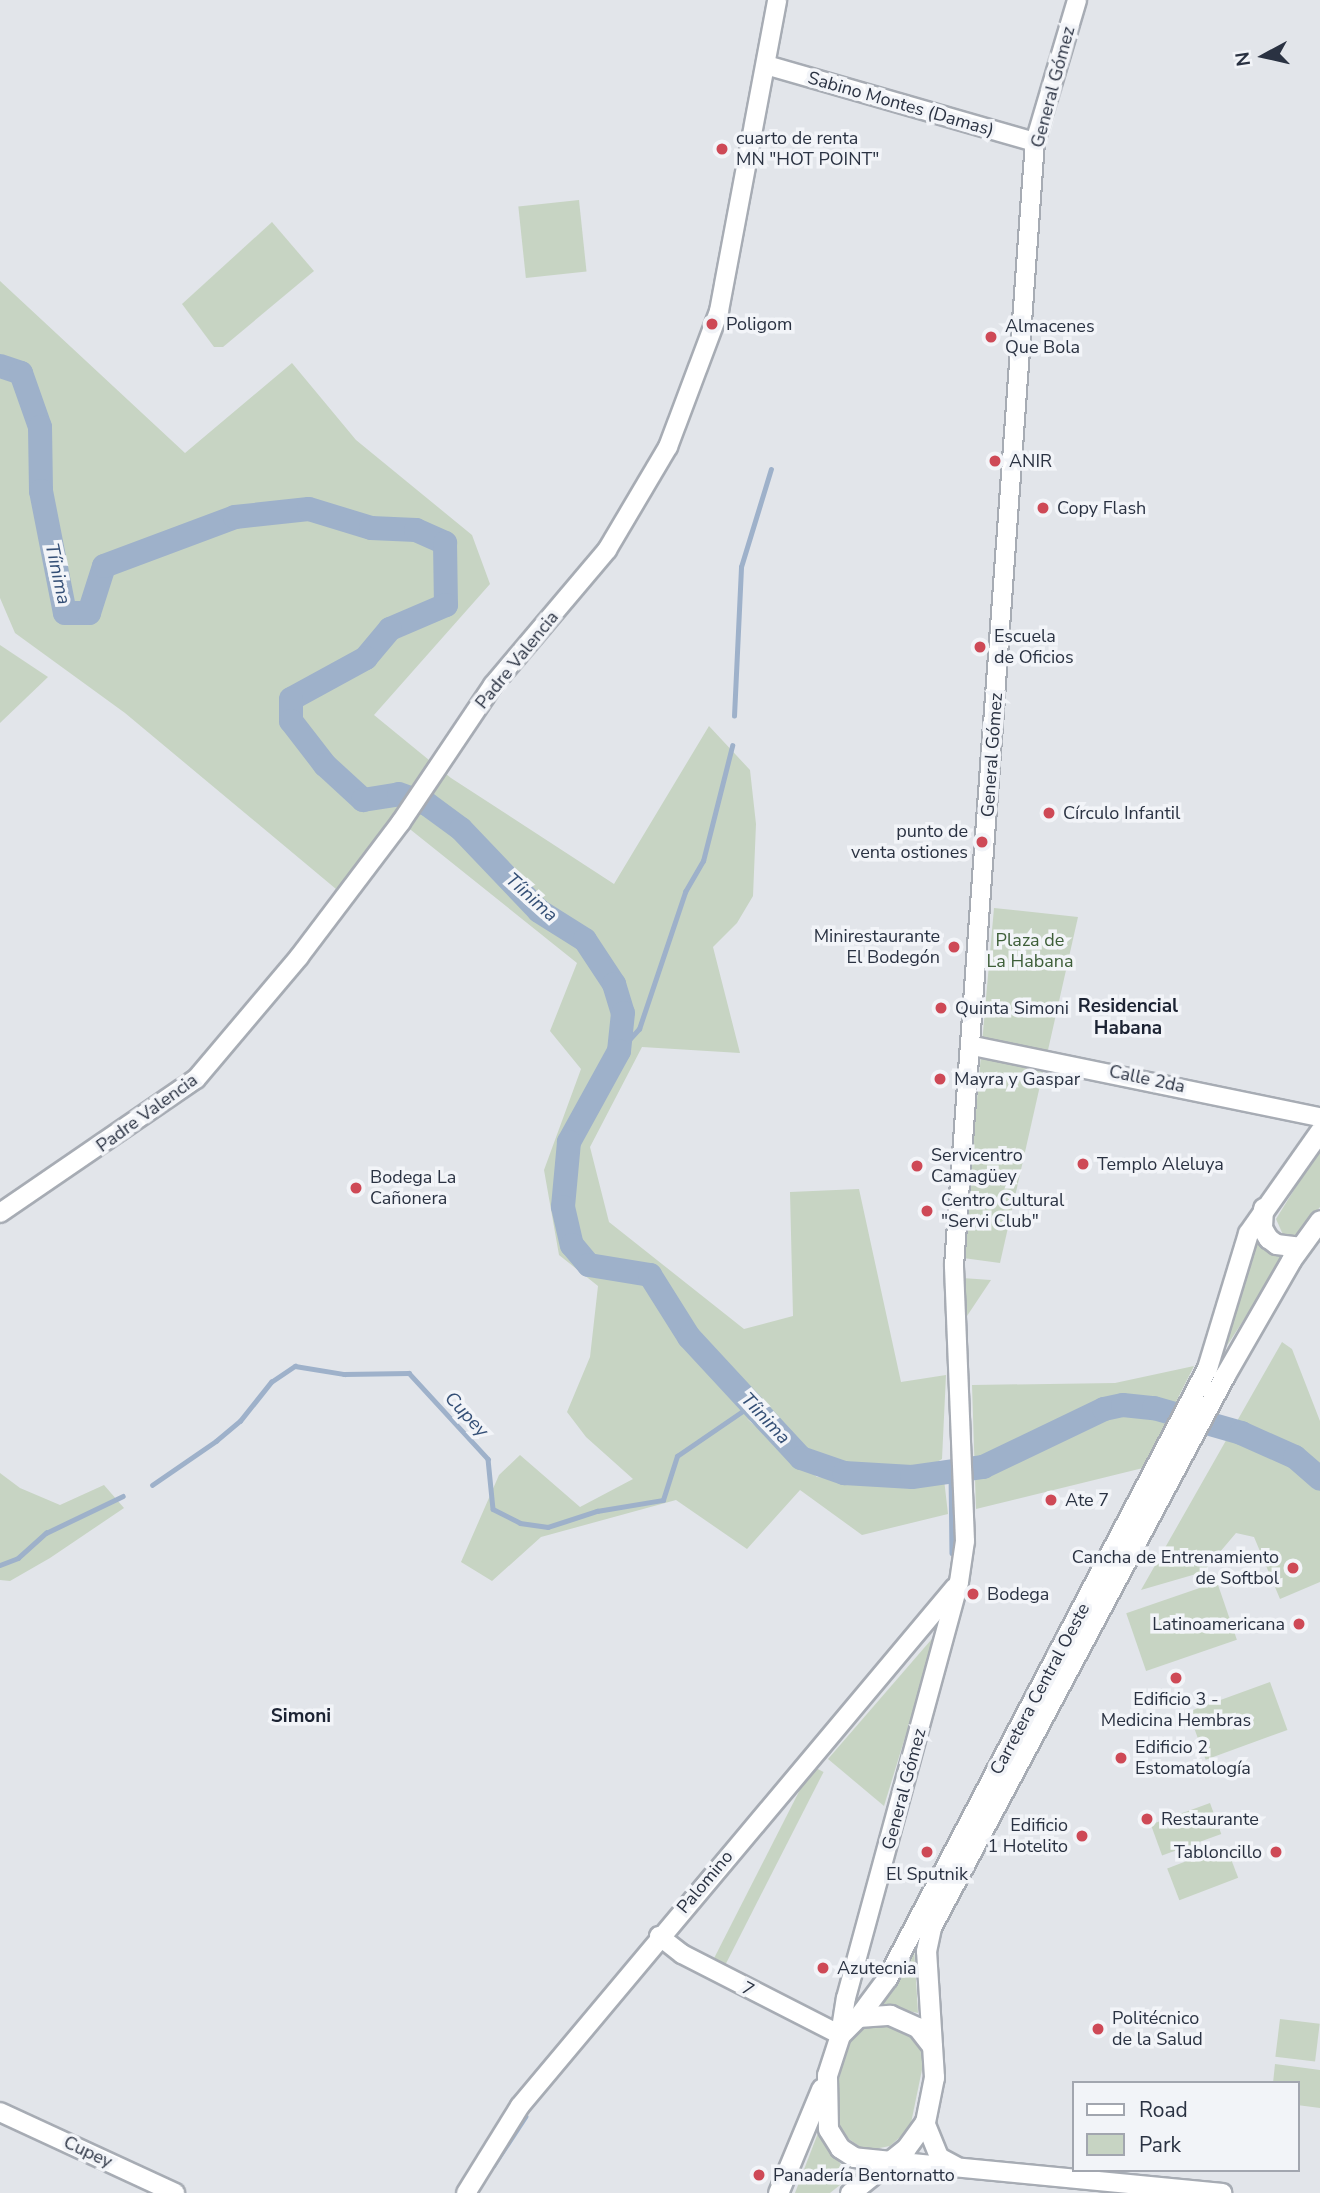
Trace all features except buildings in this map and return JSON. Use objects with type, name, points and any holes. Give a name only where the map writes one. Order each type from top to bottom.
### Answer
[{"type":"main road","name":"Padre Valencia","points":[[0,1213],[196,1079],[299,957],[401,822],[493,685],[607,550],[668,447],[719,311],[777,0]]},
{"type":"main road","name":"General Gómez","points":[[840,2035],[846,1998],[959,1582],[965,1541],[954,1266],[973,1046],[1035,142],[1077,0]]},
{"type":"main road","name":"Sabino Montes (Damas)","points":[[766,65],[1035,142]]},
{"type":"main road","name":"Calle 2da","points":[[973,1046],[1320,1117]]},
{"type":"main road","name":"Carretera Central Oeste","points":[[1216,1371],[1241,1250],[1263,1206],[1320,1131]]},
{"type":"main road","points":[[1263,1206],[1261,1217],[1268,1238],[1276,1244],[1300,1247]]},
{"type":"main road","name":"Carretera Central Oeste","points":[[932,2046],[926,1951],[931,1927],[1216,1371],[1320,1220]]},
{"type":"main road","name":"Carretera Central Oeste","points":[[858,2017],[887,1978],[1158,1483]]},
{"type":"main road","name":"Palomino","points":[[466,2193],[520,2106],[659,1936],[959,1582]]},
{"type":"main road","name":"7","points":[[659,1936],[682,1954],[840,2035]]},
{"type":"main road","points":[[778,2193],[827,2075],[840,2035],[858,2017],[904,2018],[932,2046],[934,2077],[925,2122],[891,2161],[857,2188],[840,2148],[828,2129],[825,2111],[827,2075]]},
{"type":"main road","name":"Cupey","points":[[0,2112],[175,2193]]},
{"type":"main road","points":[[925,2122],[939,2157],[959,2168]]},
{"type":"main road","points":[[840,2148],[854,2157],[1222,2193]]},
{"type":"green space","points":[[579,200],[587,272],[526,278],[518,206]]},
{"type":"green space","points":[[272,222],[314,271],[223,347],[214,347],[182,304]]},
{"type":"green space","points":[[0,281],[185,453],[292,363],[356,440],[472,535],[490,584],[374,715],[451,778],[614,884],[709,726],[750,770],[756,824],[753,896],[737,923],[713,947],[740,1053],[642,1047],[590,1147],[609,1222],[744,1329],[793,1316],[790,1192],[859,1189],[901,1382],[946,1375],[942,1459],[912,1477],[817,1463],[747,1419],[817,1477],[891,1483],[944,1479],[948,1514],[862,1535],[800,1490],[747,1549],[676,1500],[541,1537],[492,1581],[461,1562],[499,1475],[520,1455],[580,1507],[633,1479],[586,1437],[567,1412],[590,1357],[598,1286],[559,1255],[544,1170],[581,1069],[550,1031],[577,963],[401,822],[381,835],[336,889],[125,713],[15,633],[0,598]]},
{"type":"green space","points":[[0,645],[48,677],[0,723]]},
{"type":"green space","name":"Plaza de La Habana","points":[[994,908],[1078,917],[1000,1263],[963,1258]]},
{"type":"green space","points":[[1320,1148],[1320,1207],[1297,1236],[1284,1237],[1276,1219]]},
{"type":"green space","points":[[1259,1237],[1285,1256],[1221,1355],[1243,1275]]},
{"type":"green space","points":[[962,1278],[991,1280],[963,1322]]},
{"type":"green space","points":[[1282,1342],[1292,1349],[1320,1421],[1320,1582],[1280,1599],[1254,1537],[1236,1533],[1203,1572],[1141,1590]]},
{"type":"green space","points":[[1194,1366],[1143,1468],[976,1509],[972,1385],[1115,1383]]},
{"type":"green space","points":[[0,1473],[20,1488],[60,1505],[104,1485],[124,1508],[50,1558],[10,1581],[0,1580]]},
{"type":"green space","points":[[1217,1582],[1237,1640],[1146,1671],[1126,1613]]},
{"type":"green space","points":[[937,1633],[884,1806],[828,1759]]},
{"type":"green space","points":[[1270,1682],[1287,1730],[1206,1760],[1188,1712]]},
{"type":"green space","points":[[812,1766],[824,1772],[725,1966],[713,1960]]},
{"type":"green space","points":[[1210,1803],[1221,1834],[1162,1856],[1151,1825]]},
{"type":"green space","points":[[1226,1846],[1238,1878],[1179,1900],[1167,1869]]},
{"type":"green space","points":[[914,1947],[918,2013],[879,2005],[898,1978]]},
{"type":"green space","points":[[1280,2019],[1320,2024],[1315,2062],[1275,2057]]},
{"type":"green space","points":[[869,2023],[903,2025],[925,2055],[910,2128],[890,2146],[874,2149],[860,2147],[838,2131],[832,2106],[849,2040]]},
{"type":"green space","points":[[1275,2064],[1320,2070],[1320,2108],[1299,2105],[1299,2081],[1273,2081]]},
{"type":"green space","points":[[818,2133],[850,2177],[830,2193],[795,2193]]},
{"type":"waterway","name":"Tíinima","points":[[0,366],[21,373],[40,427],[41,491],[65,613],[89,613],[104,566],[235,517],[309,509],[371,528],[416,530],[445,543],[446,605],[390,629],[366,658],[291,699],[291,721],[325,765],[363,800],[399,794],[427,804],[461,829],[539,911],[585,940],[614,984],[623,1013],[619,1051],[569,1142],[563,1207],[572,1245],[589,1265],[650,1275],[689,1337],[801,1458],[844,1473],[912,1477],[983,1467],[1104,1409],[1123,1405],[1154,1408],[1241,1433],[1295,1457],[1320,1479]]},
{"type":"waterway","points":[[734,716],[741,567],[771,469]]},
{"type":"waterway","points":[[619,1051],[639,1029],[685,892],[703,861],[732,746]]},
{"type":"waterway","name":"Cupey","points":[[152,1485],[216,1441],[240,1421],[271,1382],[295,1366],[344,1374],[409,1373],[488,1459],[493,1509],[520,1523],[548,1527],[597,1511],[663,1500],[677,1456],[753,1404]]},
{"type":"waterway","points":[[951,1472],[952,1553]]},
{"type":"waterway","name":"Cupey","points":[[0,1565],[18,1558],[46,1533],[123,1496]]},
{"type":"waterway","points":[[493,2166],[525,2117]]},
{"type":"place","name":"cuarto de renta MN \"HOT POINT\"","points":[[722,149]]},
{"type":"place","name":"Poligom","points":[[712,324]]},
{"type":"place","name":"Almacenes Que Bola","points":[[991,337]]},
{"type":"place","name":"ANIR","points":[[995,461]]},
{"type":"place","name":"Copy Flash","points":[[1043,508]]},
{"type":"place","name":"Escuela de Oficios","points":[[980,647]]},
{"type":"place","name":"Círculo Infantil","points":[[1049,813]]},
{"type":"place","name":"punto de venta ostiones","points":[[982,842]]},
{"type":"place","name":"Minirestaurante El Bodegón","points":[[954,947]]},
{"type":"place","name":"Quinta Simoni","points":[[941,1008]]},
{"type":"place","name":"Mayra y Gaspar","points":[[940,1079]]},
{"type":"place","name":"Templo Aleluya","points":[[1083,1164]]},
{"type":"place","name":"Servicentro Camagüey","points":[[917,1166]]},
{"type":"place","name":"Bodega La Cañonera","points":[[356,1188]]},
{"type":"place","name":"Centro Cultural \"Servi Club\"","points":[[927,1211]]},
{"type":"place","name":"Ate 7","points":[[1051,1500]]},
{"type":"place","name":"Cancha de Entrenamiento de Softbol","points":[[1293,1568]]},
{"type":"place","name":"Bodega","points":[[973,1594]]},
{"type":"place","name":"Latinoamericana","points":[[1299,1624]]},
{"type":"place","name":"Edificio 3 - Medicina Hembras","points":[[1176,1678]]},
{"type":"place","name":"Edificio 2 Estomatología","points":[[1121,1758]]},
{"type":"place","name":"Restaurante","points":[[1147,1819]]},
{"type":"place","name":"Edificio 1 Hotelito","points":[[1082,1836]]},
{"type":"place","name":"El Sputnik","points":[[927,1852]]},
{"type":"place","name":"Tabloncillo","points":[[1276,1852]]},
{"type":"place","name":"Azutecnia","points":[[823,1968]]},
{"type":"place","name":"Politécnico de la Salud","points":[[1098,2029]]},
{"type":"place","name":"Panadería Bentornatto","points":[[759,2175]]},
{"type":"district","name":"Residencial Habana","points":[[1128,1018]]},
{"type":"district","name":"Simoni","points":[[301,1717]]}]
